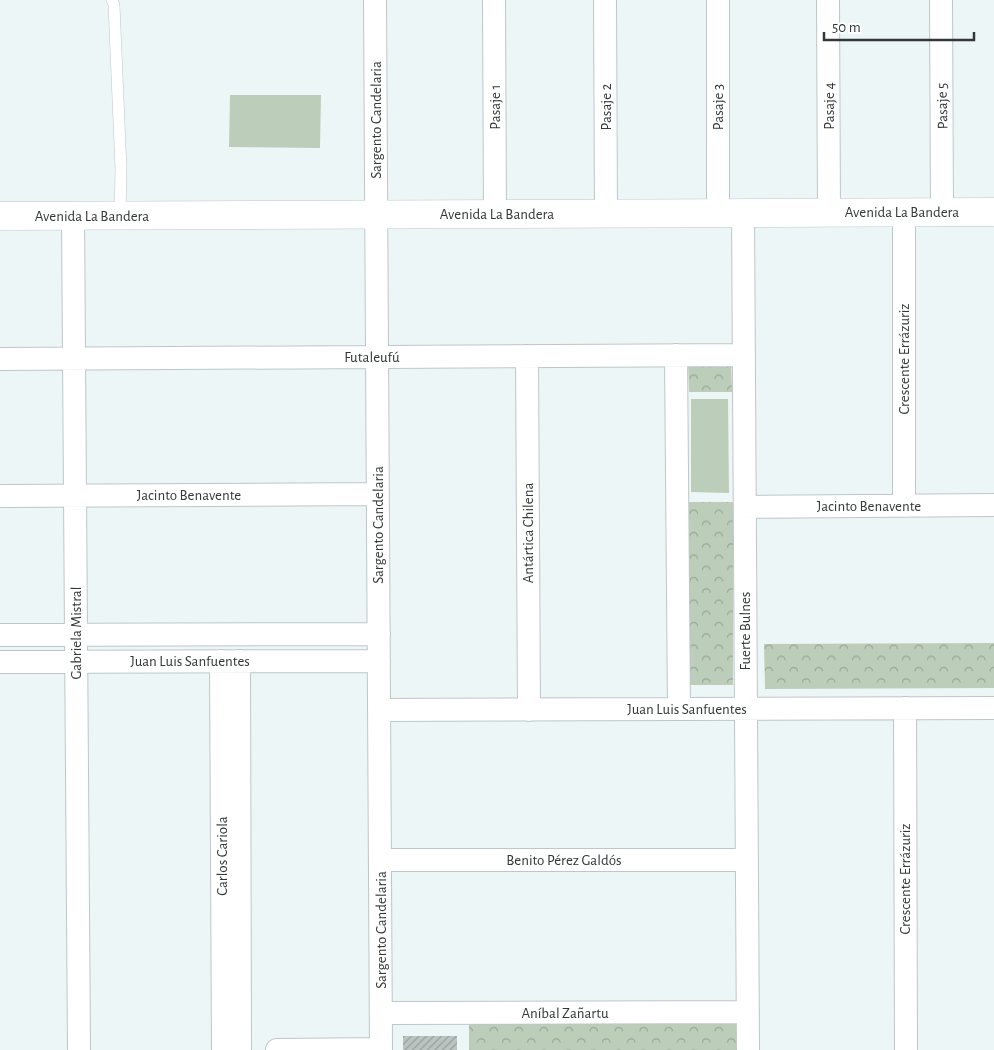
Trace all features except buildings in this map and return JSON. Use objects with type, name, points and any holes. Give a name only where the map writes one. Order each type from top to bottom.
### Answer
[{"type":"street","name":"Sargento Candelaria","points":[[375,0],[381,1050]]},
{"type":"street","name":"Pasaje 1","points":[[494,0],[495,214]]},
{"type":"street","name":"Pasaje 2","points":[[605,0],[606,214]]},
{"type":"street","name":"Pasaje 3","points":[[718,0],[730,213]]},
{"type":"street","name":"Pasaje 4","points":[[828,0],[830,212]]},
{"type":"street","name":"Pasaje 5","points":[[940,0],[942,212]]},
{"type":"street","name":"Crescente Errázuriz","points":[[904,212],[904,506]]},
{"type":"street","name":"Avenida La Bandera","points":[[0,216],[994,212]]},
{"type":"street","name":"Fuerte Bulnes","points":[[730,213],[744,355],[748,1050]]},
{"type":"street","name":"Gabriela Mistral","points":[[73,216],[79,1050]]},
{"type":"street","points":[[676,355],[679,709]]},
{"type":"street","name":"Futaleufú","points":[[0,359],[744,355]]},
{"type":"street","name":"Antártica Chilena","points":[[527,356],[530,710]]},
{"type":"street","name":"Jacinto Benavente","points":[[0,496],[378,494]]},
{"type":"street","name":"Jacinto Benavente","points":[[745,507],[994,505]]},
{"type":"street","name":"Juan Luis Sanfuentes","points":[[0,636],[379,634]]},
{"type":"street","name":"Carlos Cariola","points":[[223,1050],[230,661]]},
{"type":"street","name":"Carlos Cariola","points":[[230,661],[240,1050]]},
{"type":"street","name":"Juan Luis Sanfuentes","points":[[0,662],[379,661]]},
{"type":"street","name":"Crescente Errázuriz","points":[[905,708],[906,1050]]},
{"type":"street","name":"Juan Luis Sanfuentes","points":[[379,710],[994,708]]},
{"type":"street","name":"Benito Pérez Galdós","points":[[380,860],[747,860]]},
{"type":"street","name":"Aníbal Zañartu","points":[[381,1014],[748,1012]]},
{"type":"street","points":[[277,1050],[381,1050]]},
{"type":"lane","points":[[112,0],[114,5],[120,160],[120,216]]},
{"type":"green space","points":[[230,95],[321,95],[320,148],[229,147]]},
{"type":"green space","points":[[688,360],[731,360],[732,392],[689,392]]},
{"type":"green space","points":[[691,399],[728,399],[729,493],[691,492]]},
{"type":"green space","points":[[686,502],[733,502],[733,685],[686,685]]},
{"type":"green space","points":[[994,643],[994,688],[765,689],[764,644]]},
{"type":"green space","points":[[737,1019],[737,1050],[469,1050],[469,1020]]}]
